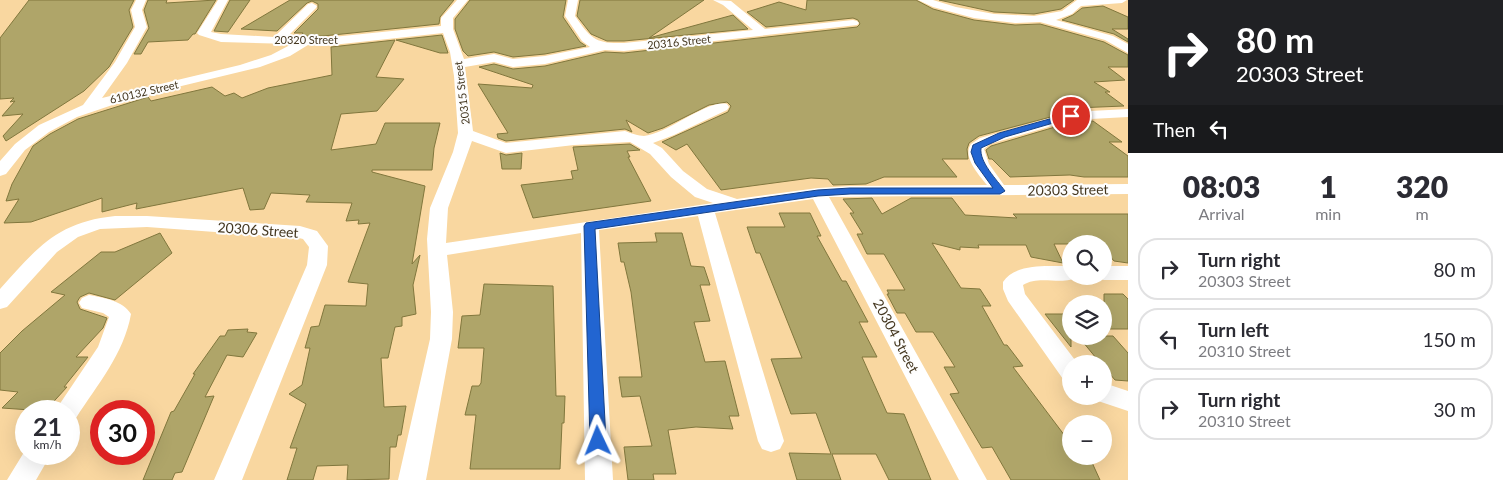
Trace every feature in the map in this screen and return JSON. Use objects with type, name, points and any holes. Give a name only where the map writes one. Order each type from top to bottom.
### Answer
[{"type":"street","points":[[88,107],[121,63],[141,27],[136,14],[137,5],[141,0]]},
{"type":"street","name":"20320 Street","points":[[223,0],[204,32],[206,35],[222,38],[304,42],[337,41],[447,29]]},
{"type":"street","points":[[447,29],[447,18],[463,0]]},
{"type":"street","points":[[573,0],[570,16],[587,41],[604,47]]},
{"type":"street","points":[[718,0],[731,6],[763,33],[853,23]]},
{"type":"street","points":[[923,0],[988,16],[1042,20],[1109,38],[1128,49]]},
{"type":"street","points":[[1042,20],[1068,13],[1078,3],[1122,0]]},
{"type":"street","points":[[277,40],[312,6]]},
{"type":"street","name":"20315 Street","points":[[412,480],[441,339],[442,312],[436,239],[439,208],[461,152],[466,133],[464,94],[459,64],[447,29]]},
{"type":"street","name":"20316 Street","points":[[459,64],[494,58],[513,63],[533,61],[558,58],[604,47],[624,47],[763,33]]},
{"type":"street","name":"610132 Street","points":[[0,171],[8,158],[39,132],[61,119],[88,107],[136,92],[244,68],[291,52],[304,42]]},
{"type":"street","points":[[643,142],[722,107]]},
{"type":"street","points":[[1000,191],[980,163],[976,152],[976,147],[985,141],[1071,116],[1128,113]]},
{"type":"street","points":[[466,133],[488,143],[506,148],[625,136],[635,138],[656,151],[676,174],[701,193],[737,205]]},
{"type":"street","name":"20303 Street","points":[[438,250],[818,193],[850,191],[1128,189]]},
{"type":"street","name":"20304 Street","points":[[818,193],[973,480]]},
{"type":"street","points":[[705,210],[772,441]]},
{"type":"street","name":"20306 Street","points":[[0,302],[46,251],[58,241],[71,232],[98,223],[149,223],[300,232],[310,235],[319,246],[317,265],[228,480]]},
{"type":"street","points":[[590,226],[599,480]]},
{"type":"street","points":[[1062,273],[1032,274],[1018,278],[1013,282],[1015,296],[1062,360]]},
{"type":"street","points":[[1112,273],[1128,273]]},
{"type":"street","points":[[74,400],[111,345],[119,327],[120,314],[109,307],[89,302]]},
{"type":"street","points":[[1112,396],[1128,401]]},
{"type":"street","points":[[21,480],[31,465]]},
{"type":"building","points":[[29,0],[134,0],[129,10],[133,27],[109,67],[84,91],[6,141],[3,136],[23,114],[2,116],[15,101],[10,102],[14,98],[0,99],[0,38]]},
{"type":"building","points":[[148,0],[167,0],[166,3],[216,0],[195,34],[188,40],[148,42],[141,54],[134,54],[149,28],[144,10]]},
{"type":"building","points":[[230,0],[250,0],[228,32],[214,31]]},
{"type":"building","points":[[290,0],[454,0],[440,17],[439,24],[323,36],[301,36],[303,33],[294,33],[318,9],[318,4],[312,1],[307,3],[277,31],[241,29]]},
{"type":"building","points":[[470,0],[566,0],[563,17],[580,42],[586,46],[545,54],[513,57],[494,52],[468,56],[463,51],[455,29],[455,19]]},
{"type":"building","points":[[580,0],[704,0],[649,38],[733,15],[748,29],[624,41],[607,41],[591,34],[577,16]]},
{"type":"building","points":[[807,0],[916,0],[933,9],[974,20],[1015,25],[1040,24],[1104,42],[1128,55],[1128,67],[1108,67],[1125,80],[1094,82],[1110,92],[1105,92],[1124,106],[1075,108],[1077,110],[979,136],[969,143],[967,149],[968,159],[942,159],[957,177],[884,177],[866,184],[833,185],[828,179],[811,178],[721,190],[687,144],[676,150],[662,142],[728,112],[731,106],[727,102],[709,105],[663,128],[648,133],[626,120],[632,132],[625,129],[506,141],[498,138],[497,134],[508,133],[478,84],[532,88],[533,85],[479,67],[494,64],[513,69],[545,66],[605,52],[624,53],[857,27],[860,24],[858,20],[853,18],[766,27],[747,12],[779,2],[806,10]]},
{"type":"building","points":[[939,0],[1074,0],[1061,9],[1034,14],[994,12]]},
{"type":"building","points":[[1103,6],[1128,17],[1128,29],[1112,29],[1128,39],[1128,42],[1114,34],[1062,20],[1082,8]]},
{"type":"building","points":[[442,35],[448,53],[440,53],[396,40]]},
{"type":"building","points":[[395,40],[376,77],[404,79],[377,111],[341,114],[331,150],[376,144],[385,123],[440,123],[434,148],[432,170],[372,170],[372,172],[425,186],[412,264],[420,255],[413,285],[416,314],[402,317],[402,326],[395,327],[388,358],[381,358],[384,407],[406,406],[401,435],[398,435],[396,447],[390,447],[389,479],[347,480],[348,465],[317,466],[313,480],[287,480],[297,448],[290,448],[306,404],[289,394],[302,385],[310,348],[305,348],[311,327],[319,326],[325,305],[366,306],[368,284],[348,282],[370,223],[358,224],[359,220],[346,221],[352,203],[306,202],[310,195],[271,193],[264,209],[250,210],[243,188],[136,209],[137,203],[102,212],[102,198],[31,222],[4,223],[19,199],[6,201],[12,184],[33,146],[50,134],[78,119],[148,97],[151,101],[212,87],[225,96],[234,93],[242,98],[268,88],[332,75],[331,47]]},
{"type":"building","points":[[1093,121],[1122,142],[1109,142],[1128,156],[1128,177],[1084,177],[1070,175],[1010,177],[992,159],[989,159],[986,150],[991,146],[1072,122]]},
{"type":"building","points":[[630,144],[640,150],[627,151],[630,157],[628,157],[651,201],[533,218],[521,185],[573,179],[571,171],[578,170],[573,147]]},
{"type":"building","points":[[500,153],[506,155],[522,153],[521,169],[502,169]]},
{"type":"building","points":[[872,198],[882,214],[911,198],[952,198],[965,215],[1017,218],[1013,214],[1128,214],[1128,263],[1114,261],[1112,259],[1112,235],[1062,235],[1062,244],[1054,244],[1062,263],[1031,257],[1026,245],[978,245],[979,248],[960,247],[960,250],[932,243],[961,288],[980,289],[991,306],[982,306],[1004,345],[1007,345],[1023,366],[1013,367],[1062,432],[1062,465],[1093,465],[1100,480],[1011,480],[992,447],[982,448],[950,394],[959,393],[944,367],[955,367],[933,332],[916,332],[905,313],[897,313],[887,294],[889,294],[887,290],[905,290],[884,254],[867,254],[857,234],[863,234],[850,213],[854,213],[843,199]]},
{"type":"building","points":[[779,213],[810,213],[821,236],[817,236],[842,281],[846,281],[868,322],[859,322],[877,357],[862,357],[887,413],[904,414],[931,480],[889,480],[876,454],[832,454],[841,480],[797,480],[789,453],[831,454],[816,413],[791,414],[771,359],[802,358],[760,253],[756,253],[747,227],[785,227]]},
{"type":"building","points":[[160,233],[172,253],[115,300],[89,293],[80,297],[77,302],[80,309],[107,318],[103,328],[76,357],[88,357],[64,387],[67,387],[55,400],[15,400],[15,409],[2,408],[18,392],[0,390],[0,353],[22,331],[65,295],[51,292],[101,252],[115,252]]},
{"type":"building","points":[[655,233],[682,233],[691,266],[704,267],[710,285],[700,285],[710,321],[694,322],[705,362],[725,361],[739,416],[729,416],[733,429],[696,427],[668,430],[676,474],[653,474],[654,480],[628,480],[624,447],[652,446],[640,396],[622,397],[619,377],[642,377],[631,292],[624,262],[621,262],[618,243],[657,242]]},
{"type":"building","points":[[484,284],[553,286],[556,396],[565,396],[560,469],[470,469],[476,415],[465,415],[472,386],[479,386],[481,383],[484,348],[458,348],[462,316],[480,315]]},
{"type":"building","points":[[1123,294],[1128,299],[1128,329],[1112,329],[1112,295],[1104,295]]},
{"type":"building","points":[[1045,314],[1062,314],[1062,336]]},
{"type":"building","points":[[248,329],[247,332],[257,333],[243,357],[227,355],[205,397],[214,396],[182,472],[175,473],[172,480],[143,480],[149,465],[155,465],[155,451],[171,412],[174,411],[195,374],[193,374],[220,336],[225,336],[228,330]]},
{"type":"building","points":[[1113,336],[1128,353],[1128,381],[1115,380],[1112,376],[1112,355],[1094,355],[1085,345],[1112,345]]},
{"type":"route","points":[[598,441],[590,226],[818,193],[850,191],[1000,191],[980,163],[976,147],[985,141],[1002,135],[1071,116]]}]
